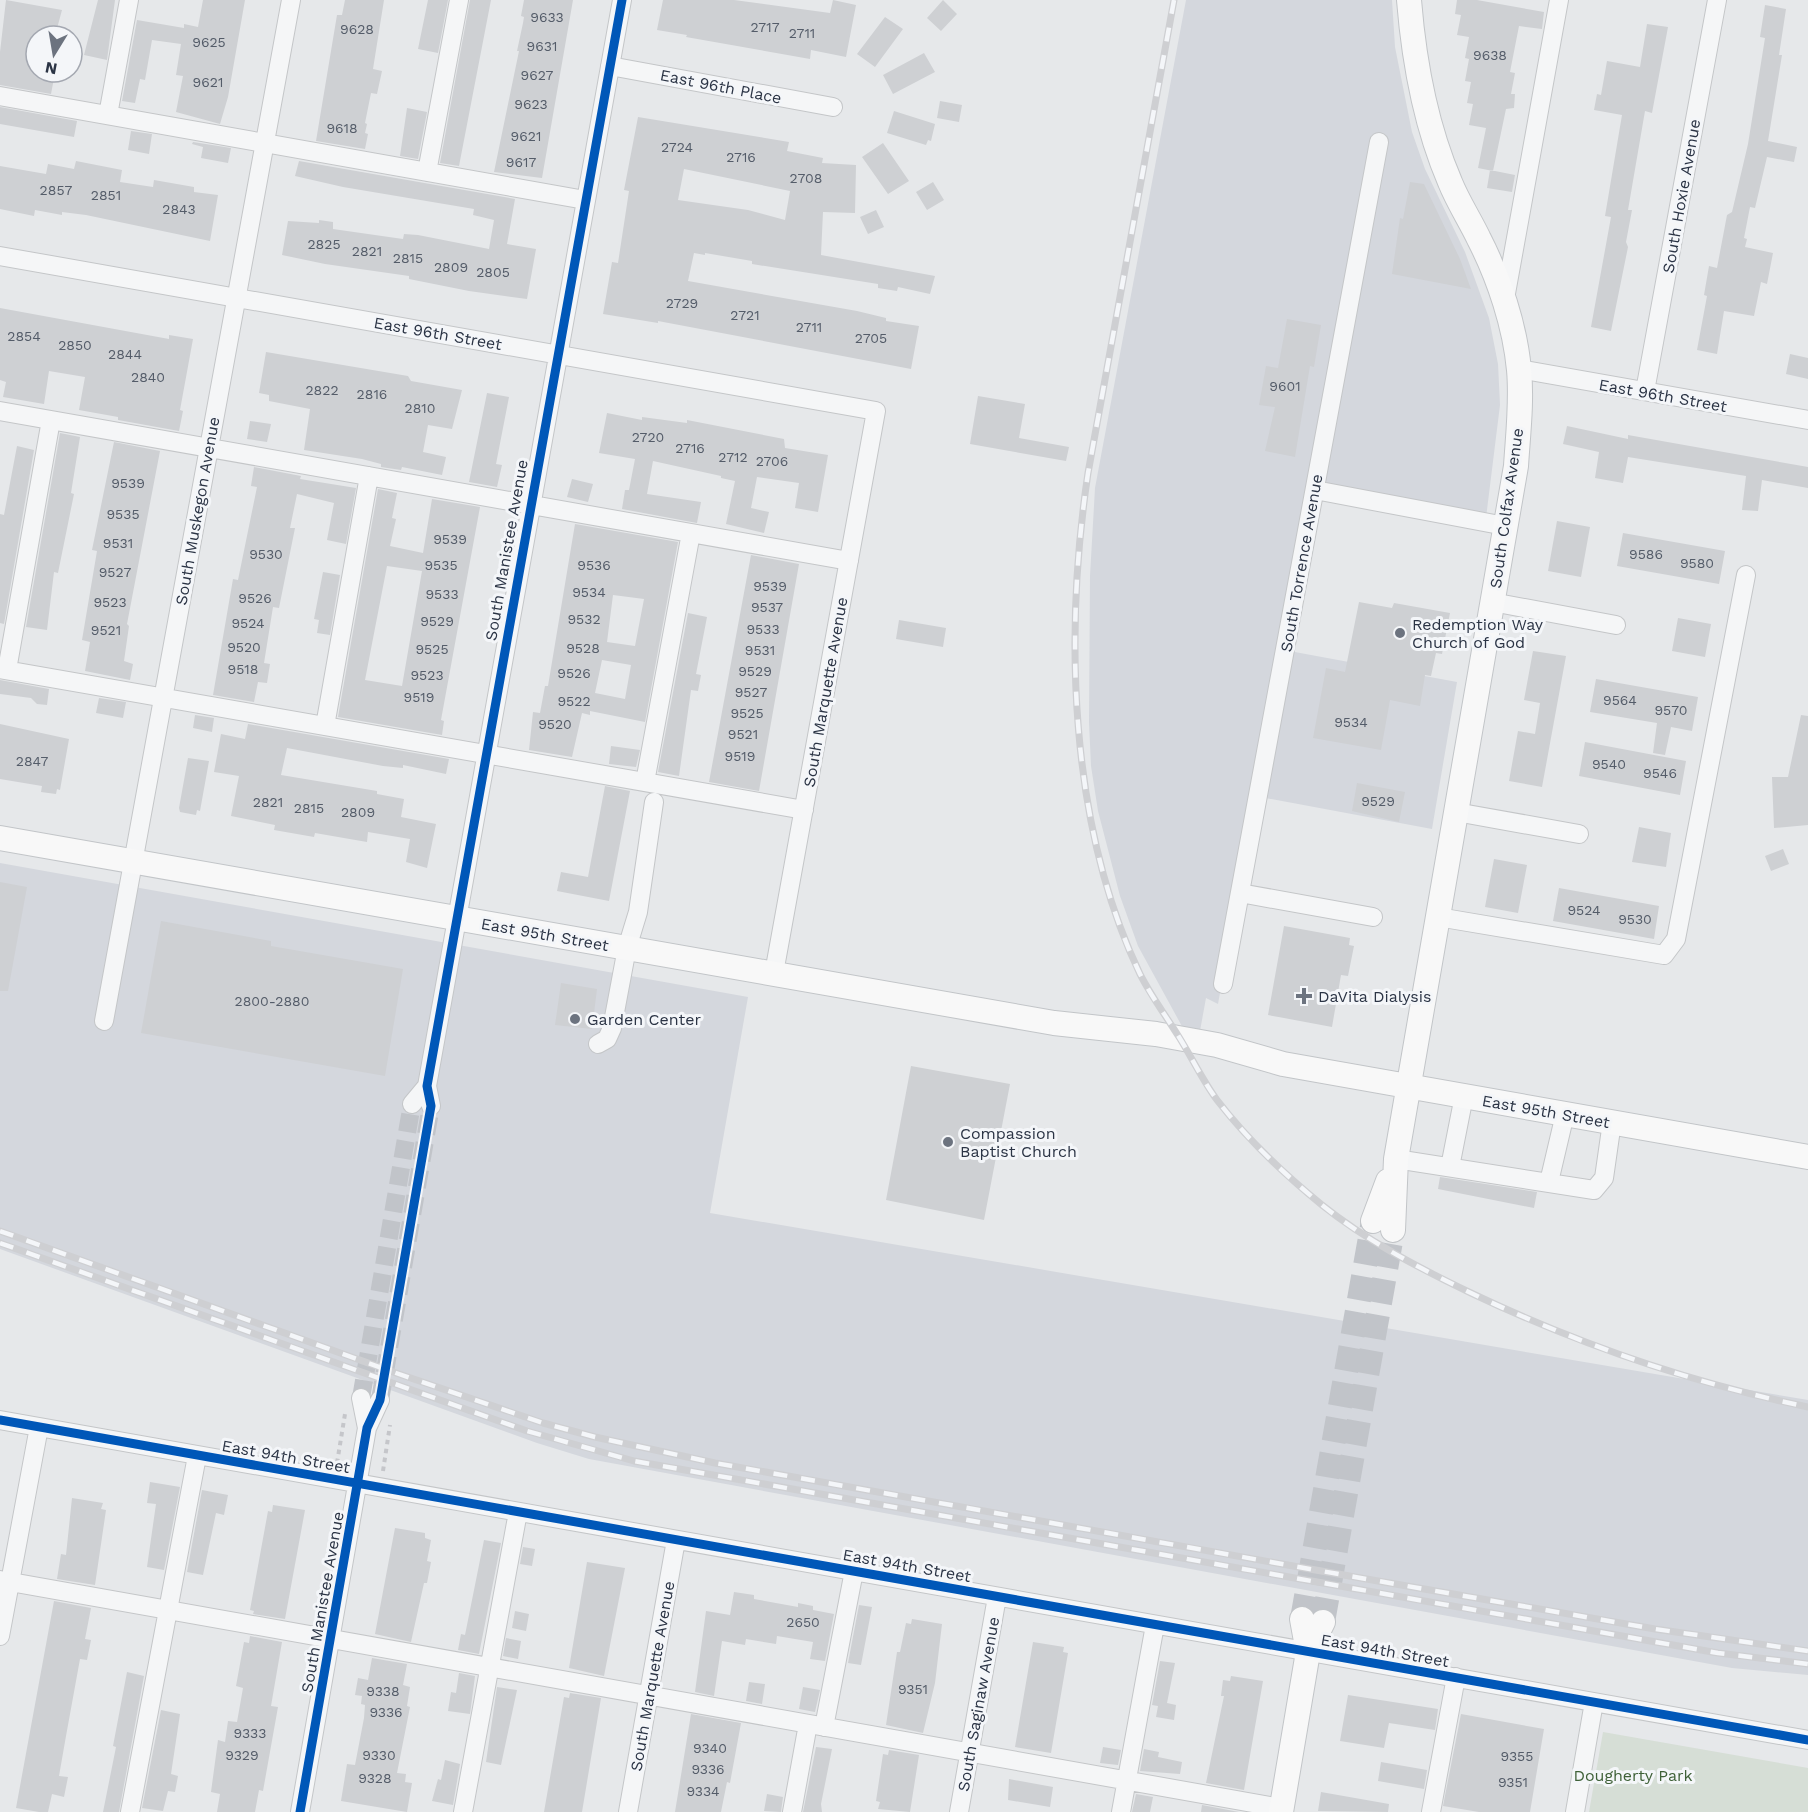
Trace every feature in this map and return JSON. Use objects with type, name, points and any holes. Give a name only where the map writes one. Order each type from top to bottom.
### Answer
[{"type":"main road","name":"South Colfax Avenue","points":[[1383,1225],[1516,466],[1519,419],[1519,369],[1504,304],[1480,241],[1450,183],[1436,143],[1416,67],[1409,0]]},
{"type":"main road","name":"East 95th Street","points":[[0,838],[1054,1023],[1164,1052],[1215,1061],[1283,1064],[1808,1157]]},
{"type":"main road","points":[[1281,1810],[1312,1621]]},
{"type":"street","points":[[108,115],[129,0]]},
{"type":"street","name":"South Muskegon Avenue","points":[[104,1021],[291,0]]},
{"type":"street","points":[[427,172],[459,0]]},
{"type":"street","name":"South Manistee Avenue","points":[[431,1106],[426,1086],[455,918],[622,0]]},
{"type":"street","points":[[1504,304],[1559,0]]},
{"type":"street","name":"South Hoxie Avenue","points":[[1645,391],[1717,0]]},
{"type":"street","name":"East 96th Place","points":[[610,66],[833,107]]},
{"type":"street","points":[[0,96],[585,200]]},
{"type":"street","name":"South Torrence Avenue","points":[[1223,984],[1379,142]]},
{"type":"street","name":"East 96th Street","points":[[0,256],[876,411]]},
{"type":"street","name":"East 96th Street","points":[[1519,369],[1808,420]]},
{"type":"street","points":[[0,411],[849,561]]},
{"type":"street","name":"South Marquette Avenue","points":[[774,973],[876,411]]},
{"type":"street","points":[[51,420],[3,670],[804,810]]},
{"type":"street","points":[[325,726],[369,476]]},
{"type":"street","points":[[1315,490],[1505,526]]},
{"type":"street","points":[[645,782],[691,533]]},
{"type":"street","points":[[1438,917],[1664,955],[1676,939],[1746,575]]},
{"type":"street","name":"South Colfax Avenue","points":[[1492,602],[1616,625]]},
{"type":"street","points":[[598,1044],[607,1039],[612,1028],[627,948],[638,912],[654,802]]},
{"type":"street","points":[[1456,812],[1580,834]]},
{"type":"street","points":[[1240,893],[1373,917]]},
{"type":"street","name":"South Manistee Avenue","points":[[412,1104],[426,1086]]},
{"type":"street","points":[[1450,1167],[1464,1096]]},
{"type":"street","points":[[1549,1182],[1565,1114]]},
{"type":"street","points":[[1396,1159],[1594,1190],[1604,1178],[1612,1122]]},
{"type":"street","name":"South Manistee Avenue","points":[[300,1812],[367,1428],[380,1400]]},
{"type":"street","name":"South Manistee Avenue","points":[[354,1402],[367,1428]]},
{"type":"street","name":"East 94th Street","points":[[0,1420],[1808,1740]]},
{"type":"street","points":[[0,1636],[5,1581],[39,1427]]},
{"type":"street","points":[[130,1812],[166,1610],[197,1456]]},
{"type":"street","points":[[463,1812],[518,1512]]},
{"type":"street","name":"South Marquette Avenue","points":[[628,1812],[676,1540]]},
{"type":"street","points":[[792,1812],[854,1571]]},
{"type":"street","points":[[5,1581],[1126,1780],[1281,1810]]},
{"type":"street","name":"South Saginaw Avenue","points":[[959,1812],[997,1597]]},
{"type":"street","points":[[1121,1812],[1155,1624]]},
{"type":"street","points":[[1431,1812],[1456,1677]]},
{"type":"street","points":[[1575,1812],[1594,1702]]},
{"type":"path","points":[[336,1468],[354,1402]]},
{"type":"path","points":[[382,1474],[391,1416]]},
{"type":"shaded area","points":[[1186,0],[1392,0],[1395,47],[1412,132],[1425,169],[1465,252],[1489,318],[1498,364],[1500,405],[1485,526],[1311,493],[1284,650],[1457,682],[1432,829],[1255,796],[1218,1004],[1206,998],[1200,1031],[1184,1030],[1138,946],[1120,896],[1098,811],[1091,766],[1089,722],[1090,576],[1095,488]]},
{"type":"shaded area","points":[[0,863],[748,997],[710,1213],[1808,1400],[1808,1675],[1732,1668],[589,1459],[537,1443],[0,1249]]},
{"type":"green space","name":"Dougherty Park","points":[[1603,1732],[1808,1768],[1808,1812],[1589,1812]]},
{"type":"building","points":[[6,0],[62,10],[58,24],[24,24],[24,84],[53,84],[51,94],[0,85],[0,52]]},
{"type":"building","points":[[98,0],[115,0],[107,60],[84,55]]},
{"type":"building","points":[[203,0],[245,0],[228,97],[220,124],[176,112],[183,76],[176,75],[181,44],[152,40],[145,80],[140,79],[135,103],[122,101],[137,20],[184,28],[184,24],[198,27]]},
{"type":"building","points":[[345,0],[384,0],[373,69],[382,71],[377,94],[371,93],[365,123],[367,124],[365,133],[368,134],[365,149],[316,141],[337,15],[342,15]]},
{"type":"building","points":[[428,0],[448,0],[438,53],[418,49]]},
{"type":"building","points":[[470,0],[491,0],[459,166],[440,163]]},
{"type":"building","points":[[524,0],[573,0],[542,178],[494,172],[519,51],[517,51],[524,17],[521,16]]},
{"type":"building","points":[[663,0],[734,0],[830,13],[833,0],[856,5],[846,57],[811,50],[810,59],[657,30]]},
{"type":"building","points":[[943,0],[957,14],[941,31],[927,18]]},
{"type":"building","points":[[1457,0],[1477,0],[1544,12],[1542,29],[1519,26],[1510,72],[1515,73],[1511,94],[1515,94],[1514,108],[1506,109],[1493,171],[1478,168],[1486,128],[1469,125],[1473,104],[1467,103],[1471,82],[1465,81],[1469,59],[1465,58],[1469,37],[1457,35],[1461,15],[1455,14]]},
{"type":"building","points":[[1765,5],[1786,9],[1779,55],[1782,55],[1768,141],[1797,147],[1794,162],[1767,157],[1755,208],[1750,207],[1744,238],[1747,239],[1745,247],[1773,253],[1767,284],[1761,282],[1754,316],[1724,311],[1717,354],[1697,350],[1707,296],[1704,295],[1709,266],[1717,268],[1727,215],[1732,212],[1748,144],[1765,38],[1760,37]]},
{"type":"building","points":[[885,17],[903,29],[875,67],[857,54]]},
{"type":"building","points":[[1647,24],[1668,27],[1652,113],[1645,111],[1628,210],[1632,210],[1626,242],[1628,247],[1611,331],[1591,327],[1611,217],[1605,216],[1622,115],[1594,110],[1597,94],[1601,95],[1607,61],[1640,67]]},
{"type":"building","points":[[924,53],[935,72],[893,94],[883,75]]},
{"type":"building","points":[[940,101],[962,105],[959,122],[937,118]]},
{"type":"building","points":[[0,107],[77,121],[74,137],[0,124]]},
{"type":"building","points":[[407,108],[427,112],[418,159],[400,156]]},
{"type":"building","points":[[894,111],[935,124],[931,141],[928,140],[926,145],[887,133]]},
{"type":"building","points":[[638,117],[789,142],[787,151],[823,158],[822,163],[856,165],[855,213],[823,212],[821,255],[935,276],[930,294],[898,287],[897,291],[878,288],[878,284],[752,264],[752,261],[705,253],[705,255],[694,253],[688,281],[857,311],[886,318],[886,321],[919,326],[911,369],[658,321],[658,323],[603,314],[612,262],[618,263],[629,191],[624,190]],"holes":[[[684,169],[790,191],[785,220],[748,210],[678,200]]]},
{"type":"building","points":[[131,131],[152,134],[149,154],[128,150]]},
{"type":"building","points":[[193,142],[231,148],[228,163],[201,158],[203,147],[192,144]]},
{"type":"building","points":[[883,143],[909,181],[888,194],[862,157]]},
{"type":"building","points":[[76,161],[122,170],[120,182],[153,187],[154,180],[194,187],[194,192],[218,195],[210,241],[86,215],[62,212],[62,215],[35,210],[34,216],[0,209],[0,166],[46,174],[48,164],[74,169]]},
{"type":"building","points":[[299,161],[515,199],[507,244],[536,249],[527,299],[469,291],[409,279],[409,276],[325,264],[282,255],[288,221],[319,223],[319,220],[333,222],[333,229],[403,239],[404,234],[418,235],[489,249],[494,220],[473,215],[474,209],[343,187],[295,176]]},
{"type":"building","points":[[1490,170],[1515,175],[1512,192],[1487,188]]},
{"type":"building","points":[[933,182],[944,200],[927,210],[916,192]]},
{"type":"building","points":[[1410,182],[1424,184],[1460,259],[1471,289],[1392,274],[1400,218],[1403,219]]},
{"type":"building","points":[[876,210],[884,227],[868,234],[860,217]]},
{"type":"building","points":[[0,308],[169,339],[169,335],[193,339],[180,410],[183,411],[179,431],[79,410],[85,377],[49,371],[44,404],[3,397],[6,382],[0,380]]},
{"type":"building","points":[[1287,319],[1321,325],[1314,367],[1310,366],[1295,457],[1265,451],[1275,407],[1259,405],[1266,366],[1278,368]]},
{"type":"building","points":[[266,352],[408,376],[411,381],[462,390],[452,429],[428,425],[423,452],[446,457],[442,475],[402,467],[401,470],[381,467],[381,464],[362,459],[304,450],[310,409],[269,401],[269,395],[259,393]]},
{"type":"building","points":[[1790,354],[1808,358],[1808,379],[1786,374]]},
{"type":"building","points":[[487,393],[509,397],[496,464],[502,465],[497,487],[469,482]]},
{"type":"building","points":[[978,396],[1025,404],[1019,438],[1069,447],[1066,461],[970,444]]},
{"type":"building","points":[[607,413],[642,420],[642,417],[687,423],[687,420],[784,439],[785,448],[828,455],[818,512],[795,508],[799,483],[757,477],[751,508],[769,512],[764,533],[726,524],[735,481],[653,461],[647,494],[701,502],[697,523],[622,509],[625,490],[629,490],[635,459],[599,453]]},
{"type":"building","points":[[250,421],[271,424],[267,442],[247,439]]},
{"type":"building","points":[[1567,426],[1628,439],[1628,435],[1808,467],[1808,488],[1762,480],[1758,511],[1742,510],[1746,476],[1628,457],[1623,483],[1595,478],[1599,452],[1563,444]]},
{"type":"building","points":[[60,433],[80,437],[71,493],[74,494],[58,573],[54,572],[47,630],[26,627]]},
{"type":"building","points":[[114,442],[160,451],[127,624],[129,626],[124,661],[133,664],[130,680],[85,671],[90,642],[82,640],[97,551],[92,550]]},
{"type":"building","points":[[17,446],[34,450],[4,624],[0,623],[0,514],[4,515]]},
{"type":"building","points":[[254,467],[301,476],[300,479],[356,488],[346,544],[327,540],[334,503],[297,494],[290,528],[295,528],[279,608],[273,607],[264,663],[270,664],[267,683],[258,682],[254,702],[213,695],[233,579],[238,580],[257,487],[251,486]]},
{"type":"building","points":[[572,479],[593,484],[588,502],[567,497]]},
{"type":"building","points":[[378,489],[397,493],[392,518],[396,519],[390,546],[423,553],[432,499],[480,507],[441,720],[444,721],[442,735],[338,717]],"holes":[[[387,566],[422,571],[402,686],[365,680]]]},
{"type":"building","points":[[1557,521],[1590,527],[1581,577],[1548,571]]},
{"type":"building","points":[[575,524],[678,542],[645,722],[590,711],[590,715],[582,713],[572,757],[529,750],[533,712],[540,713],[545,686],[548,686]],"holes":[[[613,595],[644,599],[635,646],[607,642]],[[602,660],[631,665],[625,699],[595,693]]]},
{"type":"building","points":[[1623,533],[1725,551],[1719,584],[1617,566]]},
{"type":"building","points":[[751,555],[799,564],[759,791],[709,782]]},
{"type":"building","points":[[323,572],[340,575],[330,635],[317,633],[319,620],[314,619]]},
{"type":"building","points":[[1359,602],[1392,608],[1394,603],[1450,613],[1442,654],[1436,653],[1431,676],[1425,675],[1420,706],[1390,700],[1381,750],[1313,738],[1326,668],[1345,672]]},
{"type":"building","points":[[688,613],[707,617],[696,674],[701,675],[698,691],[691,690],[679,776],[658,772]]},
{"type":"building","points":[[1678,618],[1711,624],[1705,657],[1672,651]]},
{"type":"building","points":[[899,620],[946,628],[943,647],[896,639]]},
{"type":"building","points":[[1533,651],[1566,656],[1542,787],[1509,781],[1518,731],[1535,734],[1540,703],[1524,700]]},
{"type":"building","points":[[1596,679],[1698,697],[1692,731],[1671,727],[1665,755],[1653,753],[1657,723],[1590,712]]},
{"type":"building","points":[[0,680],[49,689],[47,705],[37,704],[31,698],[0,694]]},
{"type":"building","points":[[99,698],[126,702],[123,718],[96,713]]},
{"type":"building","points":[[195,715],[214,718],[212,732],[193,728]]},
{"type":"building","points":[[1801,715],[1808,716],[1808,825],[1774,828],[1772,777],[1788,777]]},
{"type":"building","points":[[0,724],[69,739],[60,790],[57,789],[56,794],[41,792],[42,786],[0,779]]},
{"type":"building","points":[[248,724],[449,759],[446,774],[403,765],[403,768],[383,766],[287,748],[281,775],[377,791],[377,794],[404,799],[401,817],[436,824],[427,868],[406,862],[410,839],[368,832],[367,842],[315,833],[314,837],[274,830],[275,825],[231,816],[239,776],[214,772],[221,734],[245,739]]},
{"type":"building","points":[[1585,742],[1686,761],[1680,795],[1579,776]]},
{"type":"building","points":[[611,746],[640,750],[636,767],[609,764]]},
{"type":"building","points":[[188,758],[209,761],[200,811],[197,810],[196,815],[180,812],[179,808]]},
{"type":"building","points":[[1357,783],[1405,792],[1399,822],[1352,811]]},
{"type":"building","points":[[605,786],[630,791],[609,901],[557,891],[561,872],[588,877]]},
{"type":"building","points":[[1639,827],[1671,833],[1666,867],[1632,862]]},
{"type":"building","points":[[1783,849],[1789,864],[1771,871],[1765,856]]},
{"type":"building","points":[[1494,859],[1527,865],[1518,913],[1485,907]]},
{"type":"building","points":[[0,882],[27,887],[8,991],[0,991]]},
{"type":"building","points":[[1559,888],[1659,906],[1654,939],[1553,921]]},
{"type":"building","points":[[161,921],[271,941],[271,946],[403,969],[385,1076],[141,1033]]},
{"type":"building","name":"DaVita Dialysis","points":[[1284,926],[1350,938],[1349,945],[1354,946],[1348,976],[1341,975],[1332,1027],[1268,1015]]},
{"type":"building","points":[[561,983],[597,989],[592,1029],[555,1025]]},
{"type":"building","name":"Compassion Baptist Church","points":[[911,1066],[1010,1084],[984,1220],[886,1200]]},
{"type":"building","points":[[1440,1177],[1537,1192],[1534,1208],[1438,1189]]},
{"type":"building","points":[[150,1482],[180,1487],[164,1570],[147,1567],[156,1504],[147,1503]]},
{"type":"building","points":[[202,1490],[228,1495],[224,1515],[216,1513],[203,1575],[187,1572]]},
{"type":"building","points":[[72,1498],[103,1503],[101,1509],[106,1510],[95,1585],[57,1579],[61,1554],[66,1555]]},
{"type":"building","points":[[273,1505],[305,1510],[285,1619],[253,1614],[254,1611],[250,1610],[268,1511],[272,1512]]},
{"type":"building","points":[[395,1528],[425,1533],[425,1538],[431,1540],[427,1561],[431,1562],[427,1583],[424,1583],[411,1642],[375,1634]]},
{"type":"building","points":[[484,1540],[501,1543],[479,1654],[458,1650],[461,1634],[465,1635]]},
{"type":"building","points":[[523,1547],[535,1549],[532,1566],[520,1564]]},
{"type":"building","points":[[587,1562],[625,1568],[604,1676],[569,1668]]},
{"type":"building","points":[[734,1592],[754,1595],[754,1599],[798,1607],[798,1603],[813,1606],[813,1610],[834,1614],[825,1661],[810,1659],[813,1642],[777,1636],[776,1644],[746,1639],[745,1645],[722,1641],[714,1696],[695,1692],[706,1611],[730,1615]]},
{"type":"building","points":[[54,1601],[91,1608],[85,1639],[91,1640],[87,1660],[80,1659],[59,1776],[68,1777],[64,1797],[52,1794],[48,1812],[39,1812],[16,1808]]},
{"type":"building","points":[[859,1605],[872,1607],[861,1665],[848,1663]]},
{"type":"building","points":[[515,1611],[529,1614],[526,1631],[512,1628]]},
{"type":"building","points":[[912,1619],[942,1624],[935,1683],[923,1733],[886,1725],[897,1652],[900,1652],[906,1623],[911,1624]]},
{"type":"building","points":[[250,1636],[282,1642],[271,1706],[278,1707],[263,1791],[259,1790],[255,1812],[217,1812],[220,1794],[211,1792],[218,1740],[225,1742],[228,1721],[237,1722],[243,1688],[236,1686],[244,1642],[249,1643]]},
{"type":"building","points":[[506,1638],[521,1641],[518,1659],[503,1656]]},
{"type":"building","points":[[1033,1642],[1064,1647],[1063,1652],[1068,1653],[1051,1753],[1015,1747]]},
{"type":"building","points":[[372,1658],[407,1664],[403,1685],[410,1687],[407,1706],[410,1707],[397,1773],[406,1774],[405,1782],[412,1783],[407,1812],[341,1801],[347,1764],[355,1765],[364,1718],[365,1705],[361,1704],[362,1696],[355,1695],[358,1678],[368,1680]]},
{"type":"building","points":[[1160,1661],[1175,1663],[1167,1703],[1176,1705],[1174,1720],[1156,1717],[1158,1706],[1152,1705]]},
{"type":"building","points":[[127,1672],[144,1676],[119,1812],[103,1812],[116,1747],[113,1746]]},
{"type":"building","points":[[459,1673],[475,1676],[470,1714],[448,1711],[451,1692],[456,1693]]},
{"type":"building","points":[[1231,1676],[1263,1681],[1244,1790],[1206,1783],[1224,1696],[1221,1696],[1223,1680],[1230,1681]]},
{"type":"building","points":[[749,1682],[765,1684],[762,1704],[746,1701]]},
{"type":"building","points":[[497,1687],[517,1690],[501,1765],[486,1762]]},
{"type":"building","points":[[803,1687],[820,1690],[815,1712],[799,1709]]},
{"type":"building","points":[[570,1693],[601,1698],[582,1812],[544,1812],[564,1697],[569,1698]]},
{"type":"building","points":[[1348,1695],[1438,1709],[1435,1730],[1389,1723],[1384,1748],[1340,1741]]},
{"type":"building","points":[[161,1710],[180,1714],[171,1774],[178,1776],[175,1792],[168,1791],[163,1811],[142,1808]]},
{"type":"building","points":[[691,1714],[741,1723],[730,1783],[727,1782],[721,1812],[675,1812]]},
{"type":"building","points":[[1461,1714],[1544,1729],[1530,1812],[1479,1812],[1443,1806]]},
{"type":"building","points":[[816,1747],[832,1749],[821,1804],[822,1812],[803,1812]]},
{"type":"building","points":[[1103,1747],[1121,1750],[1118,1765],[1100,1763]]},
{"type":"building","points":[[1144,1749],[1159,1752],[1158,1757],[1182,1762],[1180,1774],[1140,1771]]},
{"type":"building","points":[[889,1750],[919,1755],[910,1812],[878,1809],[880,1802],[876,1801],[883,1754],[888,1755]]},
{"type":"building","points":[[445,1760],[460,1764],[453,1805],[432,1801],[438,1779],[441,1780]]},
{"type":"building","points":[[1381,1762],[1427,1770],[1424,1789],[1378,1781]]},
{"type":"building","points":[[1009,1779],[1053,1787],[1050,1807],[1008,1800]]},
{"type":"building","points":[[1321,1792],[1389,1804],[1388,1812],[1318,1811]]},
{"type":"building","points":[[767,1794],[783,1797],[781,1812],[764,1811]]},
{"type":"building","points":[[1136,1794],[1153,1797],[1150,1812],[1132,1812]]},
{"type":"building","points":[[1202,1805],[1239,1812],[1201,1812]]},
{"type":"tunnel","points":[[361,1398],[412,1104]]},
{"type":"tunnel","points":[[380,1400],[431,1106]]},
{"type":"tunnel","points":[[1302,1619],[1373,1221]]},
{"type":"tunnel","points":[[1323,1622],[1393,1230]]},
{"type":"railway","points":[[1174,0],[1088,473],[1080,535],[1076,598],[1075,663],[1078,728],[1086,792],[1099,855],[1116,916],[1140,974],[1217,1100],[1266,1156],[1322,1205],[1357,1230],[1432,1274],[1552,1329],[1679,1374],[1808,1407]]},
{"type":"railway","points":[[0,1231],[396,1373],[543,1423],[595,1437],[715,1463],[1355,1577],[1655,1629],[1808,1651]]},
{"type":"railway","points":[[0,1243],[527,1431],[634,1461],[1718,1653],[1808,1664]]},
{"type":"cycle path","points":[[300,1812],[367,1428],[380,1400],[431,1106],[427,1086],[622,0]]},
{"type":"cycle path","points":[[0,1420],[1808,1740]]},
{"type":"place","name":"Redemption Way Church of God","points":[[1400,633]]},
{"type":"place","name":"DaVita Dialysis","points":[[1304,996]]},
{"type":"place","name":"Garden Center","points":[[575,1019]]},
{"type":"place","name":"Compassion Baptist Church","points":[[948,1142]]}]
